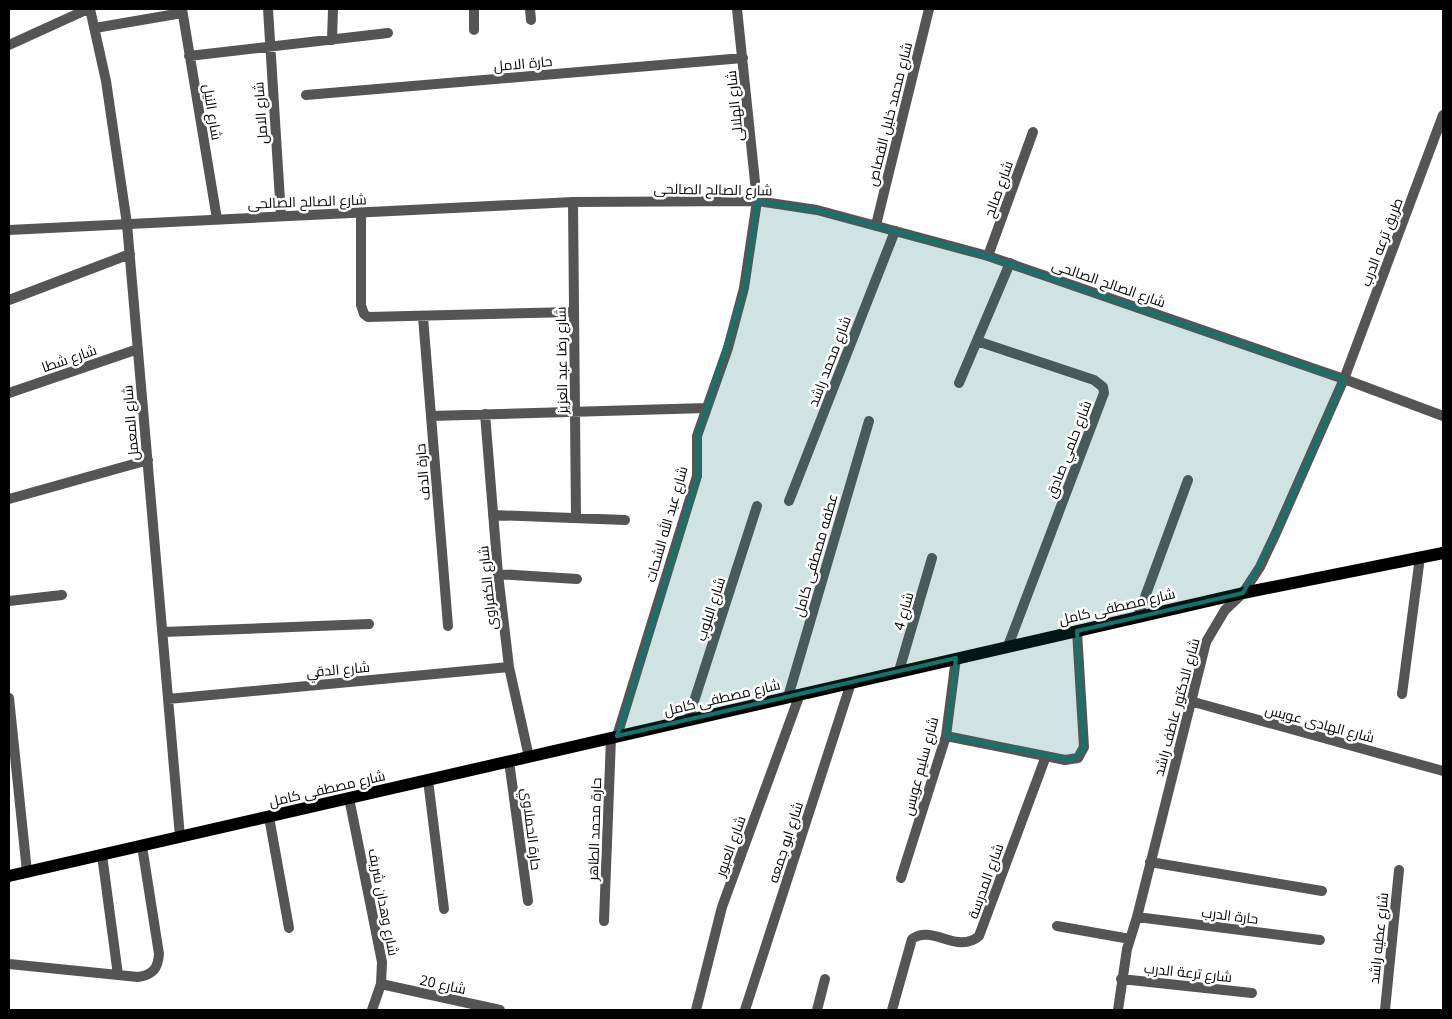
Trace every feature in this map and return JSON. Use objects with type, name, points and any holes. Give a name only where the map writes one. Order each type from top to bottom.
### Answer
[{"type":"main road","name":"شارع مصطفى كامل","points":[[9,876],[1138,616],[1443,553]]},
{"type":"street","name":"شارع المعمل","points":[[89,9],[95,28],[118,152],[130,254],[180,837]]},
{"type":"street","points":[[9,46],[89,9]]},
{"type":"street","name":"شارع الامل","points":[[268,9],[280,216]]},
{"type":"street","points":[[332,40],[334,9]]},
{"type":"street","points":[[474,9],[474,30]]},
{"type":"street","name":"شارع الهلالى","points":[[738,9],[757,202]]},
{"type":"street","name":"شارع محمد خليل القصاص","points":[[876,225],[929,9]]},
{"type":"street","points":[[95,28],[182,11]]},
{"type":"street","name":"شارع النيل","points":[[182,11],[217,219]]},
{"type":"street","points":[[190,56],[388,33]]},
{"type":"street","name":"حارة الامل","points":[[306,95],[743,58]]},
{"type":"street","name":"طريق ترعه الدرب","points":[[1344,379],[1443,115]]},
{"type":"street","name":"شارع صالح","points":[[988,256],[1034,132]]},
{"type":"street","name":"شارع الصالح الصالحى","points":[[9,230],[573,202],[757,202],[817,210],[988,256],[1344,379],[1443,416]]},
{"type":"street","name":"شارع رضا عبد العزيز","points":[[573,202],[576,518]]},
{"type":"street","name":"شارع عبد الله الشحات","points":[[614,737],[697,476],[697,436],[728,348],[744,288],[757,202]]},
{"type":"street","points":[[361,213],[361,305],[364,314],[373,318],[574,312]]},
{"type":"street","name":"شارع محمد راشد","points":[[790,501],[895,231]]},
{"type":"street","points":[[9,300],[130,254]]},
{"type":"street","points":[[959,383],[1010,263]]},
{"type":"street","name":"حارة الدف","points":[[423,317],[448,626]]},
{"type":"street","name":"شارع حلمي صادق","points":[[977,341],[1094,380],[1103,387],[1104,393],[1008,646]]},
{"type":"street","name":"شارع شطا","points":[[9,393],[138,349]]},
{"type":"street","name":"شارع الدكتور عاطف راشد","points":[[1118,1010],[1121,979],[1130,939],[1206,642],[1225,610],[1243,593],[1260,567],[1344,379]]},
{"type":"street","points":[[431,416],[708,408]]},
{"type":"street","name":"شارع الكفراوى","points":[[485,414],[498,574],[510,667],[529,757]]},
{"type":"street","name":"عطفه مصطفى كامل","points":[[794,696],[869,421]]},
{"type":"street","points":[[9,499],[148,460]]},
{"type":"street","points":[[1138,616],[1188,480]]},
{"type":"street","name":"شارع البلوب","points":[[688,720],[757,506]]},
{"type":"street","points":[[493,515],[625,520]]},
{"type":"street","points":[[1402,694],[1420,557]]},
{"type":"street","name":"شارع 4","points":[[899,671],[932,558]]},
{"type":"street","points":[[498,574],[577,579]]},
{"type":"street","points":[[9,601],[62,595]]},
{"type":"street","points":[[163,632],[369,624]]},
{"type":"street","points":[[946,736],[1046,756],[1072,760],[1078,758],[1084,747],[1077,631]]},
{"type":"street","name":"شارع سليم عويس","points":[[902,878],[946,736],[956,658]]},
{"type":"street","name":"شارع الدقي","points":[[168,699],[510,667]]},
{"type":"street","name":"شارع ابو جمعه","points":[[745,1010],[851,683]]},
{"type":"street","name":"شارع العبور","points":[[696,1010],[722,907],[794,696]]},
{"type":"street","points":[[9,698],[27,872]]},
{"type":"street","name":"شارع الهادى عويس","points":[[1190,701],[1443,771]]},
{"type":"street","name":"حارة محمد الطاهر","points":[[604,921],[614,737]]},
{"type":"street","name":"شارع المدرسة","points":[[892,1010],[912,939],[923,934],[965,944],[979,936],[1046,756]]},
{"type":"street","name":"حارة الحملاوي","points":[[510,761],[528,901]]},
{"type":"street","points":[[428,780],[444,909]]},
{"type":"street","name":"شارع وهدان شريف","points":[[349,798],[379,939],[382,962],[380,984],[372,1010]]},
{"type":"street","points":[[269,816],[289,928]]},
{"type":"street","points":[[9,964],[118,975],[147,976],[154,971],[159,963],[142,846]]},
{"type":"street","points":[[102,855],[118,975]]},
{"type":"street","points":[[1150,862],[1322,891]]},
{"type":"street","name":"شارع عطيه راشد","points":[[1385,1010],[1400,870]]},
{"type":"street","name":"حارة الدرب","points":[[1137,917],[1320,940]]},
{"type":"street","points":[[1057,926],[1130,939]]},
{"type":"street","points":[[817,1010],[826,979]]},
{"type":"street","name":"شارع ترعة الدرب","points":[[1121,979],[1252,993]]},
{"type":"street","name":"شارع 20","points":[[380,984],[500,1010]]},
{"type":"highlighted area","points":[[757,201],[817,210],[988,256],[1344,379],[1276,533],[1243,593],[1077,631],[1084,747],[1072,760],[946,736],[956,658],[617,736],[697,476],[697,436],[744,288]]}]
